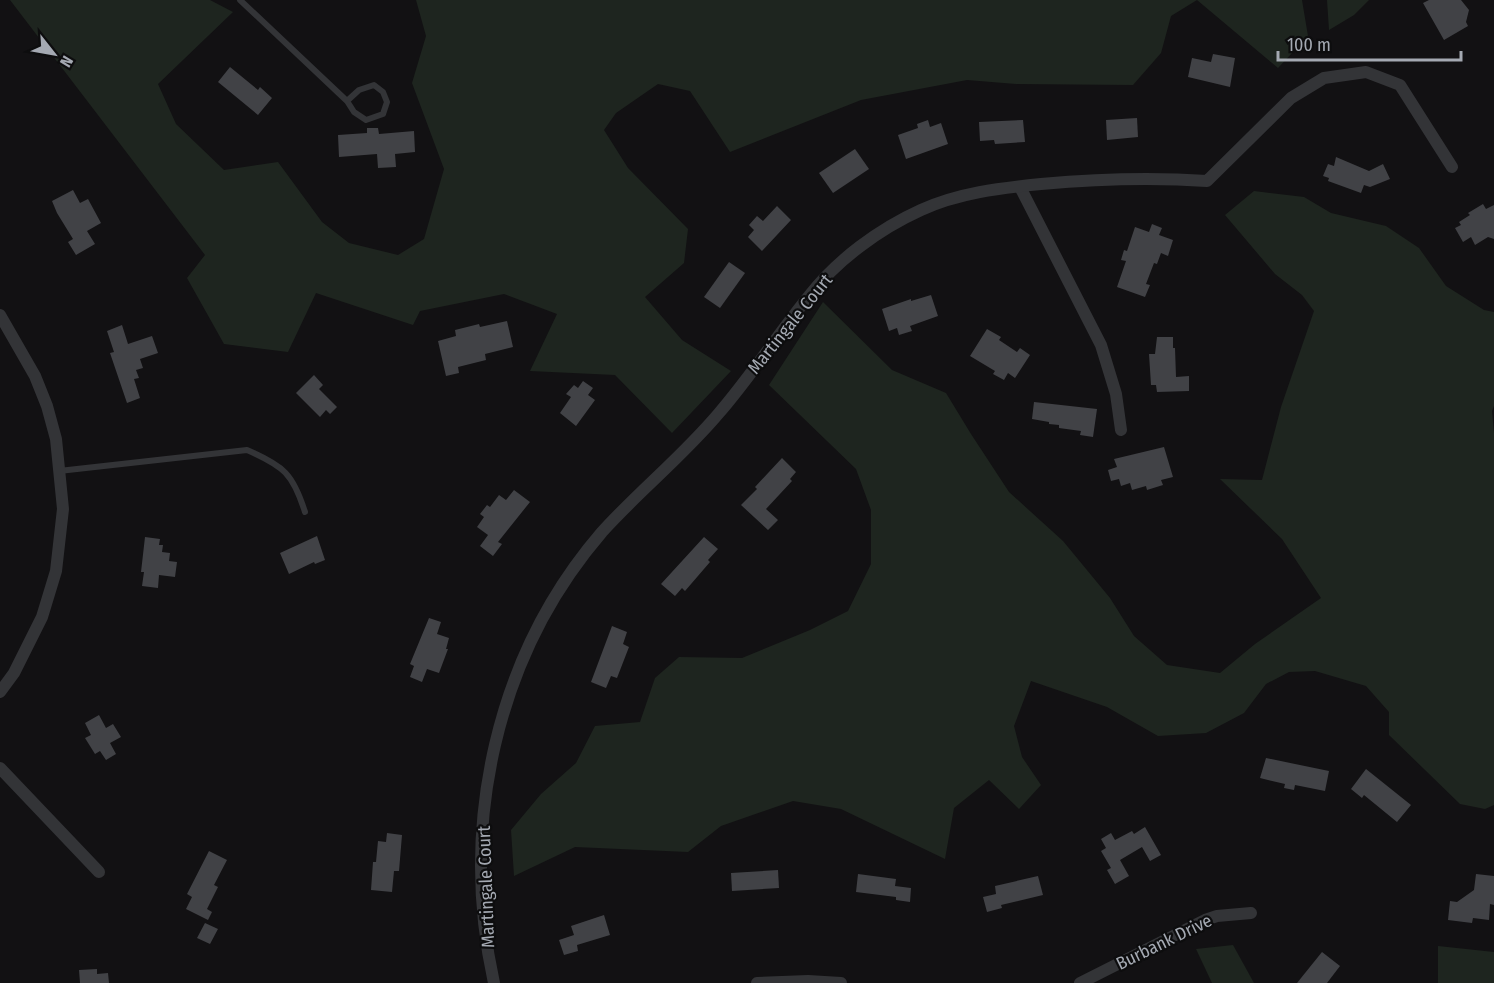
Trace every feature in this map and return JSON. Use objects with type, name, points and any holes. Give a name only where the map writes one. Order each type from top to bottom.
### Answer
[{"type":"street","name":"Martingale Court","points":[[494,983],[484,926],[481,866],[483,807],[491,758],[504,707],[520,664],[549,606],[573,569],[603,532],[719,414],[810,293],[837,266],[875,236],[921,210],[966,194],[1093,179],[1159,178],[1207,181],[1291,98],[1324,78],[1366,72],[1400,85],[1452,167]]},
{"type":"street","points":[[1020,186],[1101,345],[1116,394],[1121,430]]},
{"type":"street","points":[[0,315],[35,376],[47,406],[56,439],[63,509],[56,571],[42,617],[14,673],[0,692]]},
{"type":"street","points":[[0,768],[99,872]]},
{"type":"street","name":"Burbank Drive","points":[[1080,983],[1205,920],[1217,916],[1251,913]]},
{"type":"street","points":[[757,983],[808,981],[841,983]]},
{"type":"lane","points":[[240,0],[347,101],[354,112],[366,120],[383,114],[387,102],[383,92],[374,86],[359,90],[347,101]]},
{"type":"lane","points":[[59,471],[247,450],[287,472],[297,488],[305,512]]},
{"type":"shaded area","points":[[10,0],[210,0],[233,12],[158,84],[176,124],[224,170],[278,162],[322,222],[349,243],[398,255],[424,239],[444,169],[412,83],[426,36],[416,0],[1197,0],[1171,16],[1161,53],[1133,85],[1016,84],[967,80],[861,100],[730,152],[690,91],[658,84],[616,113],[604,130],[628,168],[688,229],[684,263],[645,297],[682,340],[731,371],[672,433],[615,375],[530,371],[557,314],[504,294],[420,311],[413,325],[316,293],[288,352],[224,344],[187,278],[205,255]]},
{"type":"shaded area","points":[[1197,0],[1302,0],[1308,36],[1278,68]]},
{"type":"shaded area","points":[[1327,0],[1369,0],[1354,15],[1329,30]]},
{"type":"shaded area","points":[[1254,191],[1304,197],[1331,213],[1386,226],[1419,248],[1446,286],[1484,310],[1494,312],[1494,406],[1492,411],[1494,433],[1494,805],[1485,809],[1460,804],[1389,735],[1389,712],[1366,686],[1315,671],[1289,672],[1266,684],[1244,713],[1206,733],[1158,736],[1107,707],[1031,681],[1014,726],[1022,757],[1041,785],[1019,809],[989,780],[954,808],[945,859],[841,809],[793,801],[721,826],[688,852],[575,847],[514,876],[511,830],[541,794],[576,763],[595,726],[640,722],[655,678],[679,657],[742,658],[810,630],[848,611],[871,564],[871,510],[856,469],[769,385],[823,302],[892,370],[946,393],[1009,492],[1063,541],[1110,598],[1134,636],[1167,665],[1220,673],[1255,644],[1321,598],[1282,539],[1220,479],[1262,480],[1281,407],[1314,311],[1302,295],[1275,274],[1225,215]]},
{"type":"shaded area","points":[[1233,945],[1254,983],[1212,983],[1196,949]]},
{"type":"shaded area","points":[[1438,946],[1494,952],[1494,983],[1438,983]]},
{"type":"building","points":[[1429,0],[1461,0],[1469,10],[1466,22],[1468,26],[1444,40],[1423,3]]},
{"type":"building","points":[[1213,54],[1235,58],[1230,87],[1188,77],[1192,58],[1211,62]]},
{"type":"building","points":[[230,67],[258,90],[260,87],[272,98],[258,115],[218,82]]},
{"type":"building","points":[[1137,118],[1138,137],[1107,140],[1106,120]]},
{"type":"building","points":[[928,120],[930,127],[941,123],[948,144],[906,159],[898,135],[918,128],[917,124]]},
{"type":"building","points":[[1023,120],[1025,142],[995,144],[994,140],[980,141],[979,122]]},
{"type":"building","points":[[367,128],[378,128],[379,134],[414,131],[415,152],[395,154],[396,167],[378,168],[377,154],[339,157],[338,135],[367,133]]},
{"type":"building","points":[[855,149],[869,169],[833,193],[819,173]]},
{"type":"building","points":[[1336,157],[1369,171],[1383,164],[1390,179],[1370,187],[1364,185],[1361,193],[1328,181],[1329,178],[1323,176],[1328,164],[1334,166]]},
{"type":"building","points":[[73,190],[80,203],[88,199],[101,223],[87,231],[95,244],[76,255],[68,242],[73,239],[52,201]]},
{"type":"building","points":[[1483,204],[1486,209],[1494,205],[1494,239],[1488,237],[1475,245],[1471,237],[1463,242],[1455,228],[1461,225],[1459,222],[1470,215],[1468,213]]},
{"type":"building","points":[[777,206],[791,220],[762,251],[748,237],[754,230],[749,225],[757,216],[763,221]]},
{"type":"building","points":[[1152,224],[1162,228],[1159,235],[1173,240],[1168,256],[1161,253],[1157,264],[1154,263],[1146,284],[1150,285],[1145,297],[1117,287],[1126,261],[1121,260],[1124,250],[1127,251],[1135,227],[1149,232]]},
{"type":"building","points":[[729,262],[745,273],[720,308],[704,297]]},
{"type":"building","points":[[931,295],[938,316],[910,326],[912,331],[899,335],[897,328],[889,331],[882,309]]},
{"type":"building","points":[[507,321],[513,347],[485,354],[486,360],[458,367],[459,373],[446,376],[438,341],[456,336],[455,330],[479,324],[480,327]]},
{"type":"building","points":[[122,325],[128,344],[152,336],[158,353],[140,359],[143,368],[136,370],[139,378],[134,379],[140,398],[127,403],[110,353],[114,352],[107,331]]},
{"type":"building","points":[[987,329],[1001,337],[999,340],[1017,352],[1020,348],[1030,355],[1015,378],[1008,373],[1004,380],[993,374],[995,371],[970,356]]},
{"type":"building","points":[[1157,337],[1173,337],[1176,377],[1189,376],[1189,391],[1157,392],[1156,385],[1151,385],[1149,354],[1155,354]]},
{"type":"building","points":[[314,375],[323,385],[319,389],[337,407],[330,414],[326,410],[320,417],[296,393]]},
{"type":"building","points":[[583,381],[593,388],[588,395],[595,400],[576,426],[560,413],[571,397],[566,394],[574,385],[578,388]]},
{"type":"building","points":[[1034,402],[1097,409],[1093,437],[1080,435],[1081,431],[1059,428],[1059,425],[1032,419]]},
{"type":"building","points":[[1164,447],[1173,477],[1161,480],[1163,485],[1147,490],[1146,486],[1132,490],[1130,483],[1121,486],[1119,479],[1111,481],[1108,470],[1117,467],[1114,459]]},
{"type":"building","points":[[782,458],[796,472],[790,479],[792,481],[766,509],[778,520],[768,530],[741,505]]},
{"type":"building","points":[[514,490],[530,502],[498,542],[502,544],[493,556],[480,546],[488,535],[477,527],[484,517],[480,514],[487,505],[490,507],[499,495],[506,500]]},
{"type":"building","points":[[317,536],[325,560],[315,564],[314,562],[289,574],[280,553]]},
{"type":"building","points":[[145,537],[160,539],[159,545],[163,545],[162,552],[170,553],[169,561],[177,562],[175,577],[159,575],[158,588],[142,586],[144,572],[141,572]]},
{"type":"building","points":[[704,537],[718,549],[685,591],[682,588],[675,596],[661,584]]},
{"type":"building","points":[[429,618],[441,622],[437,634],[449,638],[446,649],[448,649],[439,673],[427,669],[422,682],[410,677],[414,666],[410,664]]},
{"type":"building","points":[[612,626],[627,632],[623,644],[629,647],[617,678],[611,676],[606,688],[591,682]]},
{"type":"building","points":[[99,715],[106,728],[113,724],[121,737],[110,743],[116,754],[106,760],[100,751],[95,754],[85,738],[91,735],[85,723]]},
{"type":"building","points":[[1266,758],[1329,771],[1325,791],[1295,785],[1294,790],[1284,788],[1285,784],[1260,778]]},
{"type":"building","points":[[1366,769],[1411,805],[1397,822],[1364,795],[1362,798],[1351,789]]},
{"type":"building","points":[[1145,827],[1161,855],[1150,861],[1142,847],[1120,860],[1129,876],[1115,884],[1107,870],[1111,868],[1101,851],[1106,848],[1101,839],[1111,833],[1115,840],[1132,831],[1134,834]]},
{"type":"building","points":[[387,833],[402,835],[399,871],[394,871],[392,892],[371,890],[373,862],[376,862],[378,841],[386,842]]},
{"type":"building","points":[[209,851],[227,860],[214,885],[218,887],[207,909],[212,912],[208,920],[186,909],[192,897],[187,894]]},
{"type":"building","points":[[778,870],[779,888],[732,891],[731,873]]},
{"type":"building","points":[[858,874],[896,879],[895,886],[911,888],[910,902],[896,900],[896,897],[856,892]]},
{"type":"building","points":[[1476,874],[1494,876],[1494,905],[1490,904],[1489,920],[1473,918],[1472,923],[1448,920],[1450,901],[1457,902],[1474,890]]},
{"type":"building","points":[[1038,876],[1043,895],[1001,905],[1002,908],[987,912],[983,897],[996,894],[995,886]]},
{"type":"building","points":[[604,915],[610,935],[577,945],[578,951],[564,955],[559,940],[574,935],[571,926]]},
{"type":"building","points":[[205,923],[218,929],[210,944],[197,938]]},
{"type":"building","points":[[1322,952],[1340,966],[1327,983],[1297,983]]},
{"type":"building","points":[[97,969],[97,974],[108,973],[109,983],[80,983],[79,970]]}]
